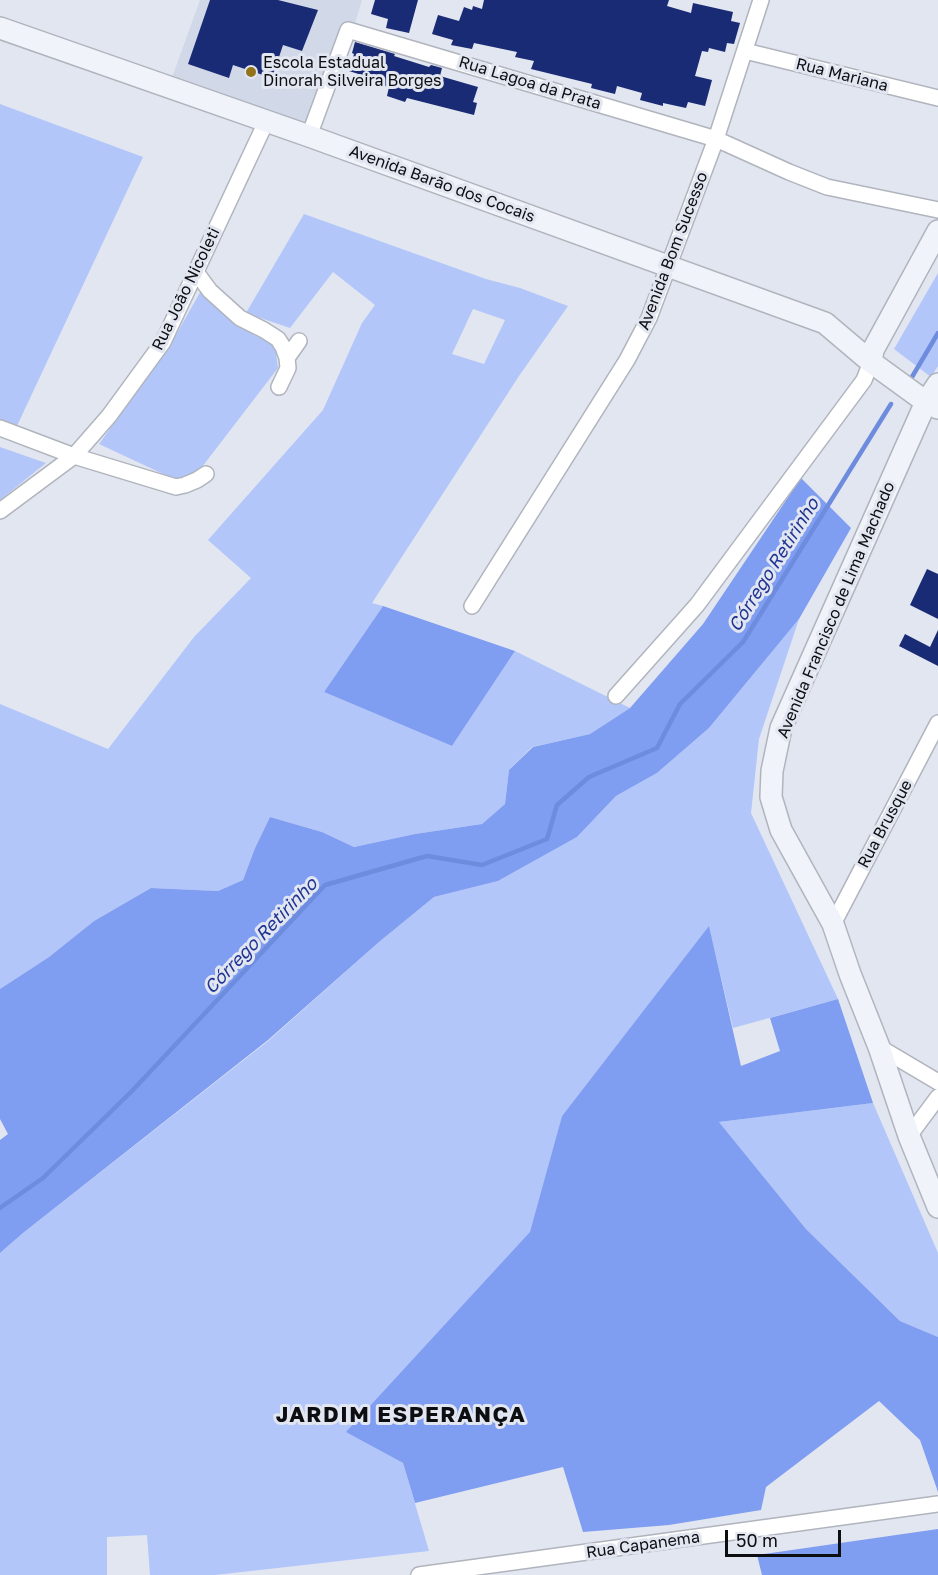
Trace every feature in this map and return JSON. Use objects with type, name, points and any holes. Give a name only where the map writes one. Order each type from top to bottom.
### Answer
[{"type":"street","name":"Avenida Bom Sucesso","points":[[472,606],[627,360],[649,318],[716,139],[745,51],[756,1]]},
{"type":"street","name":"Avenida Barão dos Cocais","points":[[0,28],[309,136],[825,323],[871,362],[932,405]]},
{"type":"street","name":"Rua Lagoa da Prata","points":[[309,136],[348,30],[716,139]]},
{"type":"street","name":"Rua Mariana","points":[[745,51],[938,98]]},
{"type":"street","name":"Rua João Nicoleti","points":[[0,511],[75,456],[109,416],[163,342],[266,122]]},
{"type":"street","points":[[716,139],[827,187],[938,210]]},
{"type":"street","points":[[616,696],[697,605],[864,380],[873,350],[938,231]]},
{"type":"street","points":[[196,272],[210,291],[240,318],[278,339],[287,358],[288,368],[279,387]]},
{"type":"street","points":[[287,358],[299,341]]},
{"type":"street","name":"Avenida Francisco de Lima Machado","points":[[938,384],[932,405],[781,728],[772,771],[771,797],[782,830],[833,924],[909,1136],[938,1207]]},
{"type":"street","points":[[0,428],[75,456],[176,487],[185,486],[206,474]]},
{"type":"street","name":"Rua Brusque","points":[[833,924],[938,723]]},
{"type":"street","points":[[879,1047],[938,1082]]},
{"type":"street","points":[[909,1136],[938,1097]]},
{"type":"street","name":"Rua Capanema","points":[[419,1575],[938,1504]]},
{"type":"shaded area","name":"Escola Estadual Dinorah Silveira Borges","points":[[200,0],[362,0],[354,27],[306,130],[170,83]]},
{"type":"shaded area","points":[[0,104],[143,157],[16,428],[0,422]]},
{"type":"shaded area","points":[[304,214],[568,306],[519,376],[372,603],[383,606],[324,692],[452,746],[515,651],[630,708],[590,734],[532,747],[509,770],[505,804],[482,824],[415,834],[354,847],[322,832],[270,817],[243,880],[218,891],[151,888],[94,921],[49,957],[0,989],[0,704],[108,749],[194,637],[251,578],[208,540],[323,410],[362,323],[375,305],[333,272],[290,328],[246,313]],"holes":[[[473,309],[505,320],[484,364],[452,354]]]},
{"type":"shaded area","points":[[938,273],[938,366],[931,377],[894,349]]},
{"type":"shaded area","points":[[202,289],[254,335],[275,345],[278,368],[202,467],[193,475],[176,480],[99,444],[169,347]]},
{"type":"shaded area","points":[[0,447],[46,463],[0,500]]},
{"type":"shaded area","points":[[801,478],[851,528],[799,619],[709,728],[657,773],[616,796],[577,837],[498,881],[434,897],[379,942],[268,1040],[0,1253],[0,1140],[8,1134],[0,1119],[0,989],[49,957],[94,921],[151,888],[218,891],[243,880],[270,817],[322,832],[354,847],[415,834],[482,824],[505,804],[509,770],[533,747],[590,734],[630,708],[703,624]]},
{"type":"shaded area","points":[[383,606],[515,651],[452,746],[324,692]]},
{"type":"shaded area","points":[[799,619],[759,739],[751,813],[838,999],[733,1028],[709,927],[562,1116],[531,1232],[347,1432],[403,1463],[429,1551],[215,1575],[150,1575],[147,1535],[107,1537],[107,1575],[0,1575],[0,1253],[268,1041],[379,942],[434,897],[498,881],[577,837],[616,796],[657,773],[709,728]]},
{"type":"shaded area","points":[[709,926],[741,1066],[780,1051],[770,1018],[838,999],[873,1103],[719,1122],[806,1229],[900,1321],[938,1337],[938,1492],[920,1440],[879,1401],[766,1487],[761,1510],[669,1525],[583,1532],[563,1467],[415,1503],[403,1463],[346,1432],[530,1232],[562,1116]]},
{"type":"shaded area","points":[[873,1103],[938,1253],[938,1337],[900,1321],[806,1229],[719,1122]]},
{"type":"shaded area","points":[[938,1529],[938,1575],[762,1575],[757,1555]]},
{"type":"building","points":[[210,0],[278,0],[318,10],[302,51],[283,45],[272,78],[233,65],[229,78],[188,64]]},
{"type":"building","points":[[375,0],[418,0],[409,33],[386,28],[388,19],[371,14]]},
{"type":"building","points":[[484,0],[669,0],[667,6],[691,13],[693,3],[733,12],[731,21],[740,23],[734,44],[727,43],[725,52],[709,48],[708,52],[702,51],[695,76],[712,80],[705,106],[688,102],[686,108],[663,103],[663,106],[640,100],[642,93],[617,86],[615,94],[591,88],[592,84],[531,69],[534,61],[515,57],[517,52],[474,43],[472,49],[451,45],[453,40],[432,34],[438,15],[459,21],[464,7],[472,10],[473,6],[482,9]]},
{"type":"building","points":[[355,42],[429,67],[431,65],[442,68],[440,76],[478,87],[473,102],[477,103],[474,115],[407,98],[405,102],[387,96],[389,87],[370,82],[371,78],[349,71]]},
{"type":"building","points":[[927,569],[938,574],[938,619],[910,605]]},
{"type":"building","points":[[938,630],[938,666],[899,646],[905,634],[930,647]]},
{"type":"waterway","points":[[912,377],[938,333]]},
{"type":"waterway","name":"Córrego Retirinho","points":[[0,1208],[43,1178],[132,1091],[325,885],[427,856],[482,865],[547,839],[557,805],[589,777],[657,748],[680,704],[743,642],[891,404]]},
{"type":"place","name":"Escola Estadual Dinorah Silveira Borges","points":[[251,72]]},
{"type":"district","name":"JARDIM ESPERANÇA","points":[[401,1415]]}]
